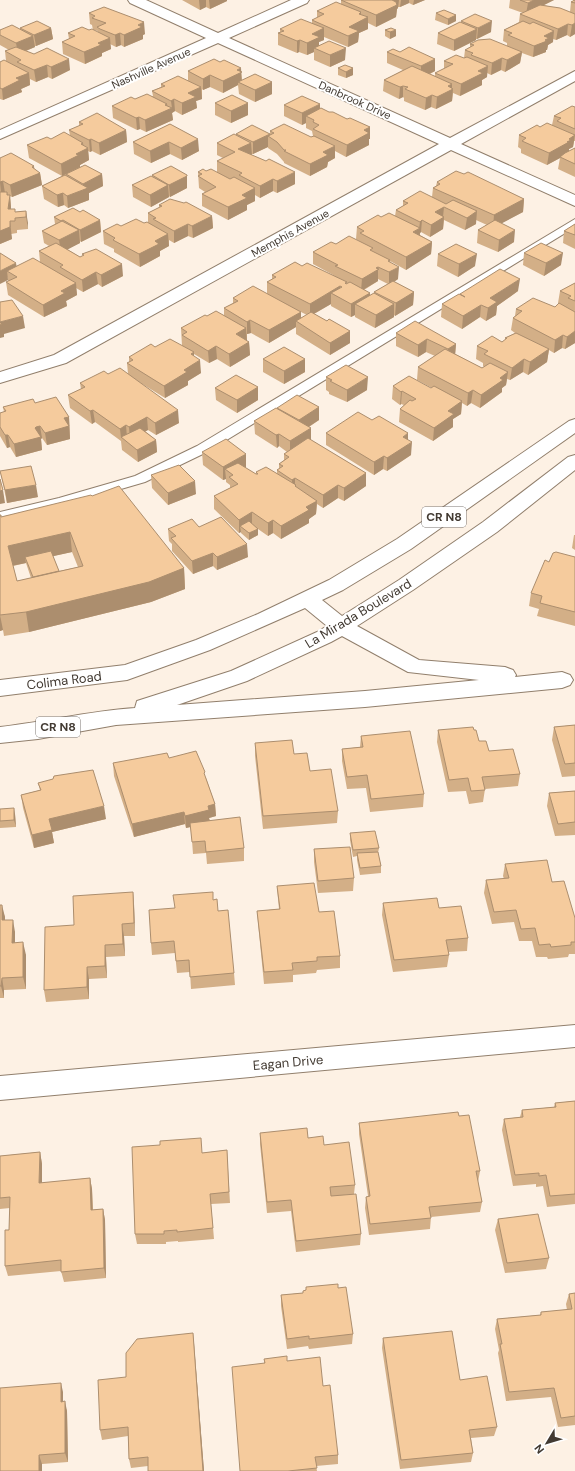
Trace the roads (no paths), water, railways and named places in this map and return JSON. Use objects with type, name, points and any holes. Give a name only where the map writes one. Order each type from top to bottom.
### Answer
[{"type":"street","name":"Danbrook Drive","points":[[135,0],[575,201]]},
{"type":"street","name":"Nashville Avenue","points":[[0,136],[219,39],[302,0]]},
{"type":"street","name":"Memphis Avenue","points":[[0,378],[60,359],[575,75]]},
{"type":"street","name":"CR N8","points":[[307,599],[336,585],[404,544],[575,425]]},
{"type":"street","name":"La Mirada Boulevard","points":[[116,717],[239,676],[324,637],[406,585],[490,527],[575,461]]},
{"type":"street","points":[[116,717],[365,699],[562,680],[415,668],[341,626],[307,599]]},
{"type":"street","name":"Colima Road","points":[[0,688],[127,672],[203,645],[307,599]]},
{"type":"street","name":"CR N8","points":[[0,735],[38,731],[116,717]]},
{"type":"street","name":"Eagan Drive","points":[[0,1088],[575,1036]]},
{"type":"lane","points":[[0,517],[61,502],[140,479],[202,449],[575,222]]}]
